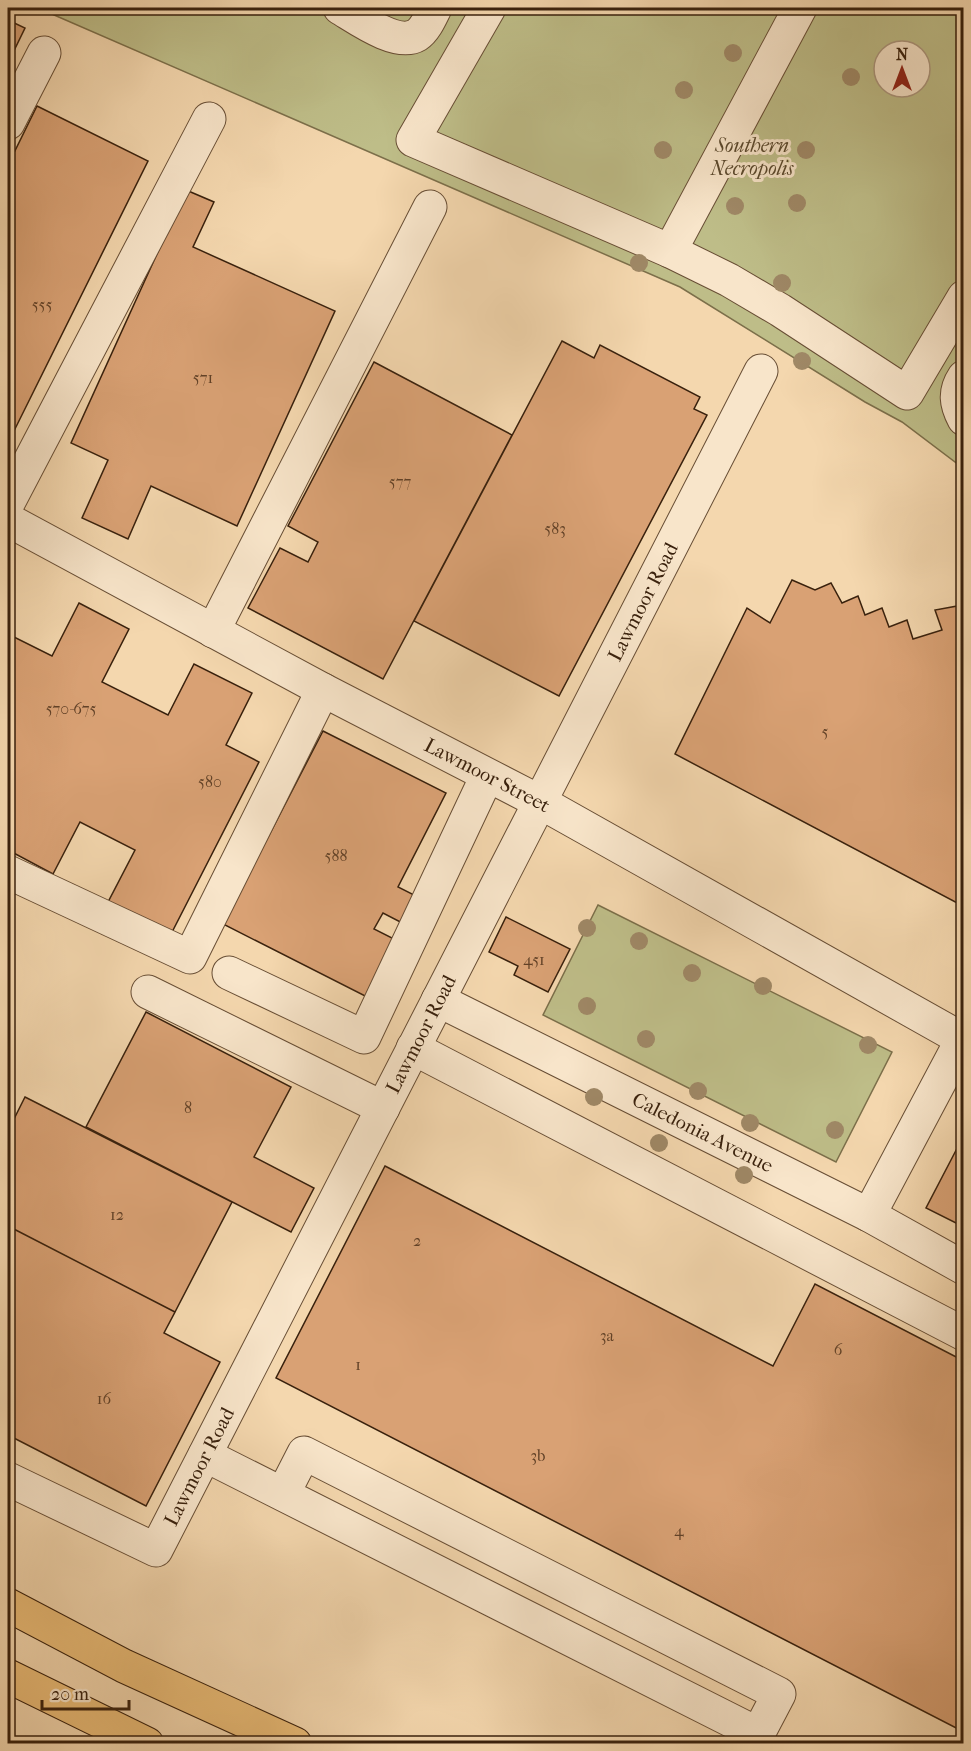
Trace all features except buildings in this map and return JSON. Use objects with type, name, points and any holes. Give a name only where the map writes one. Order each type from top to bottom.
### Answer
[{"type":"highway","points":[[8,1605],[124,1666],[295,1743]]},
{"type":"highway","points":[[8,1676],[147,1743]]},
{"type":"street","points":[[340,8],[383,33],[408,39],[419,34],[435,8]]},
{"type":"street","points":[[489,8],[413,140],[670,251],[729,280],[780,310],[907,393],[963,297]]},
{"type":"street","points":[[670,251],[800,8]]},
{"type":"street","points":[[8,123],[45,52]]},
{"type":"street","points":[[8,504],[209,119]]},
{"type":"street","points":[[213,631],[430,207]]},
{"type":"street","name":"Lawmoor Road","points":[[8,1479],[156,1550],[761,371]]},
{"type":"street","points":[[963,377],[957,388],[957,406],[963,419]]},
{"type":"street","name":"Lawmoor Street","points":[[8,520],[323,690],[540,802],[963,1037]]},
{"type":"street","points":[[8,872],[190,957],[323,690]]},
{"type":"street","points":[[229,974],[364,1037],[487,776]]},
{"type":"street","points":[[148,992],[383,1108]]},
{"type":"street","name":"Caledonia Avenue","points":[[438,1000],[869,1215],[963,1268]]},
{"type":"street","points":[[869,1215],[963,1037]]},
{"type":"street","points":[[413,1048],[963,1334]]},
{"type":"street","points":[[205,1455],[758,1734],[779,1694],[304,1453],[283,1494]]},
{"type":"green space","name":"Southern Necropolis","points":[[38,8],[963,8],[963,468],[902,422],[865,402],[680,287]]},
{"type":"green space","points":[[598,905],[892,1052],[836,1162],[543,1015]]}]
